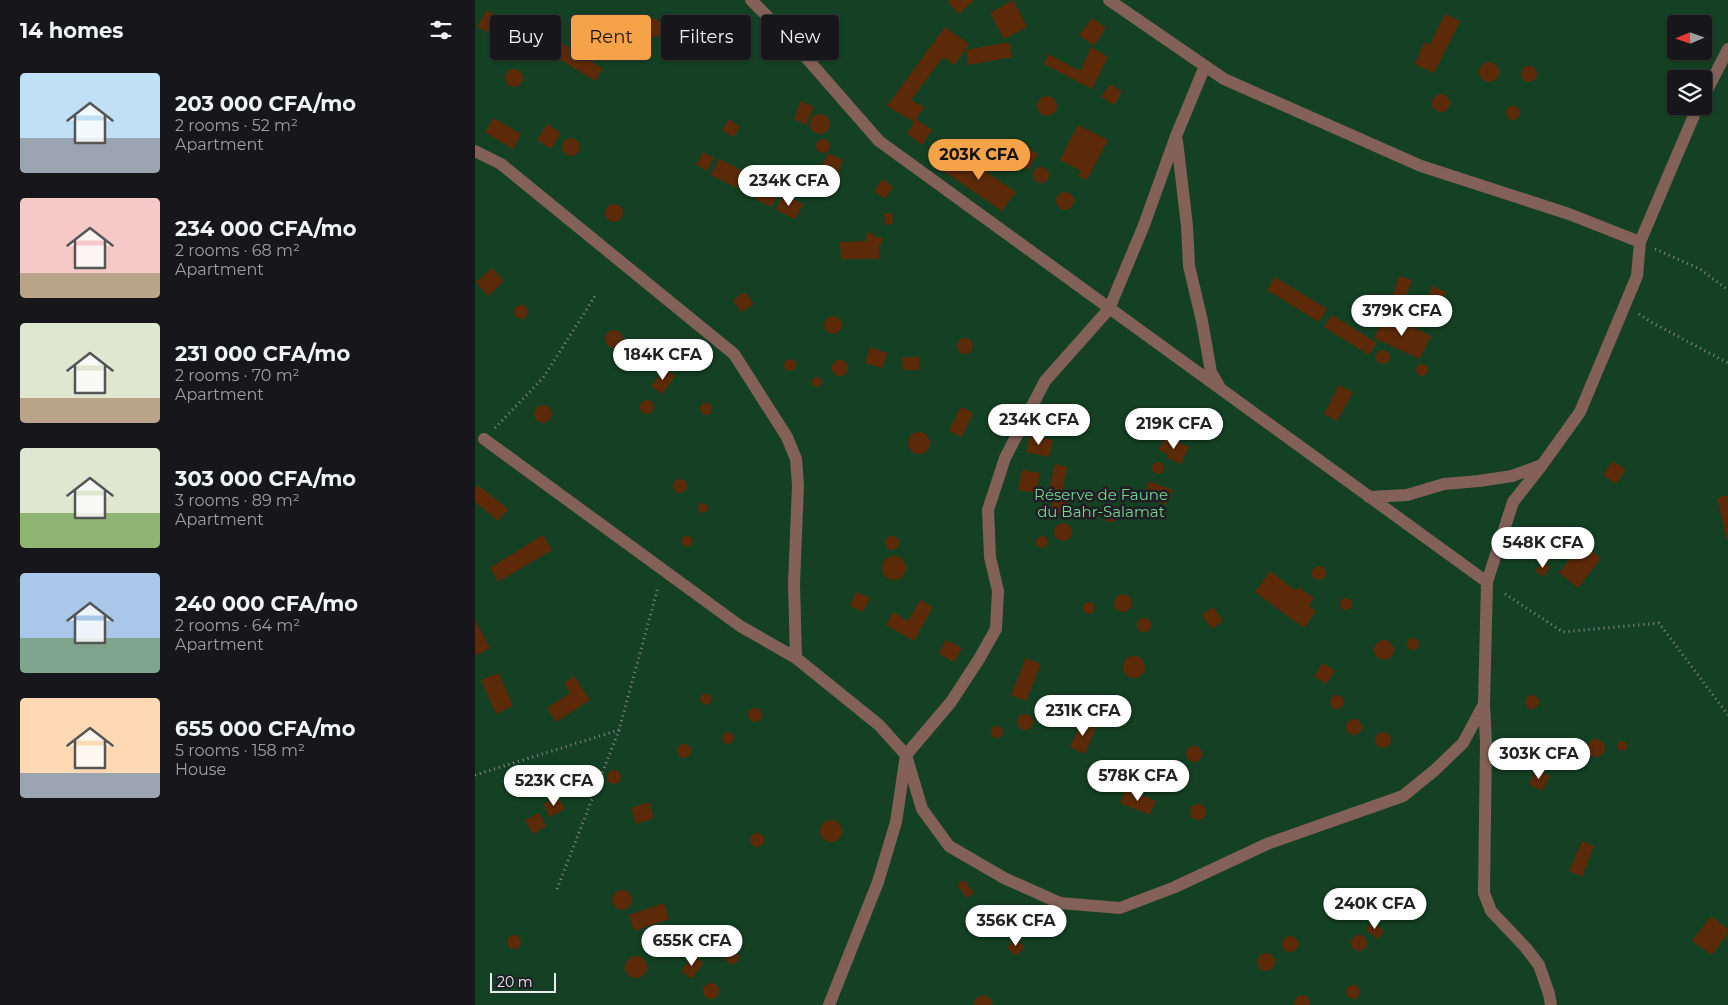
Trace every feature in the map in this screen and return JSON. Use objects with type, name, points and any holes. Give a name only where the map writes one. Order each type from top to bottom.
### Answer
[{"type":"street","points":[[751,0],[789,38],[879,141],[1487,582]]},
{"type":"street","points":[[1109,0],[1224,79],[1421,166],[1569,214],[1640,242]]},
{"type":"street","points":[[1712,80],[1728,49]]},
{"type":"street","points":[[829,1005],[878,882],[896,822],[906,755],[951,702],[996,629],[999,591],[990,557],[988,510],[1005,458],[1045,381],[1109,309],[1145,225],[1176,136],[1205,66]]},
{"type":"street","points":[[1551,1005],[1539,965],[1526,948],[1491,911],[1484,893],[1484,704],[1487,582],[1513,502],[1580,412],[1637,276],[1640,242],[1694,115]]},
{"type":"street","points":[[1176,136],[1187,226],[1189,266],[1202,321],[1211,372],[1221,390]]},
{"type":"street","points":[[475,151],[501,164],[734,354],[787,437],[796,459],[798,485],[795,584],[796,658]]},
{"type":"street","points":[[484,439],[740,626],[796,658],[879,725],[906,755],[922,809],[949,846],[1004,878],[1060,903],[1120,908],[1175,887],[1267,844],[1403,796],[1435,770],[1463,743],[1484,704]]},
{"type":"street","points":[[1369,497],[1407,494],[1444,484],[1512,476],[1542,465]]},
{"type":"path","points":[[1640,242],[1700,269],[1728,290]]},
{"type":"path","points":[[484,439],[543,378],[595,296]]},
{"type":"path","points":[[1626,305],[1651,322],[1728,363]]},
{"type":"path","points":[[557,889],[619,730],[663,569]]},
{"type":"path","points":[[1487,582],[1563,632],[1659,623],[1728,715]]},
{"type":"path","points":[[475,775],[619,730]]},
{"type":"green space","name":"Réserve de Faune du Bahr-Salamat","points":[[475,0],[1728,0],[1728,1005],[475,1005]]},
{"type":"building","points":[[950,0],[974,0],[959,14],[948,2]]},
{"type":"building","points":[[1013,0],[1027,27],[1004,39],[990,13]]},
{"type":"building","points":[[487,10],[495,15],[490,15],[490,28],[487,33],[477,26]]},
{"type":"building","points":[[1445,14],[1460,21],[1434,73],[1415,64],[1424,42],[1430,45]]},
{"type":"building","points":[[1092,18],[1106,28],[1094,46],[1079,35]]},
{"type":"building","points":[[654,19],[660,22],[661,32],[657,36],[651,36],[651,20]]},
{"type":"building","points":[[945,27],[969,44],[954,65],[943,57],[911,100],[924,107],[916,119],[932,130],[922,145],[907,134],[914,122],[887,106]]},
{"type":"building","points":[[561,42],[571,49],[571,60],[589,60],[603,69],[595,81],[561,60]]},
{"type":"building","points":[[1009,42],[1012,57],[968,65],[966,50]]},
{"type":"building","points":[[1091,47],[1108,57],[1092,89],[1044,64],[1048,54],[1080,71]]},
{"type":"building","points":[[1489,62],[1496,65],[1499,72],[1496,79],[1489,82],[1482,79],[1479,72],[1482,65]]},
{"type":"building","points":[[1526,66],[1532,66],[1537,71],[1535,80],[1526,82],[1521,77],[1521,71]]},
{"type":"building","points":[[514,69],[520,72],[523,78],[520,84],[514,87],[508,84],[505,78],[508,72]]},
{"type":"building","points":[[1110,84],[1122,92],[1114,105],[1101,97]]},
{"type":"building","points":[[1437,94],[1445,94],[1450,99],[1448,110],[1437,112],[1432,107],[1432,99]]},
{"type":"building","points":[[1047,96],[1054,99],[1057,106],[1054,113],[1047,116],[1040,113],[1037,106],[1040,99]]},
{"type":"building","points":[[801,101],[814,107],[806,125],[794,119]]},
{"type":"building","points":[[1510,106],[1516,106],[1520,113],[1516,120],[1510,120],[1506,116],[1506,110]]},
{"type":"building","points":[[820,114],[827,117],[830,124],[827,131],[820,134],[813,131],[810,124],[813,117]]},
{"type":"building","points":[[494,118],[521,134],[513,149],[485,132]]},
{"type":"building","points":[[729,119],[740,127],[734,137],[722,130]]},
{"type":"building","points":[[547,124],[561,133],[551,149],[537,140]]},
{"type":"building","points":[[1078,125],[1108,140],[1087,180],[1078,176],[1081,171],[1060,160]]},
{"type":"building","points":[[571,138],[577,141],[580,147],[577,153],[571,156],[565,153],[562,147],[565,141]]},
{"type":"building","points":[[823,139],[828,141],[830,146],[828,151],[823,153],[818,151],[816,146],[818,141]]},
{"type":"building","points":[[1015,142],[1038,154],[1028,170],[1006,157]]},
{"type":"building","points":[[955,151],[1016,192],[1002,211],[942,170]]},
{"type":"building","points":[[703,152],[714,158],[707,171],[696,165]]},
{"type":"building","points":[[828,153],[843,160],[836,177],[820,170]]},
{"type":"building","points":[[719,159],[745,172],[737,188],[711,175]]},
{"type":"building","points":[[1038,167],[1044,167],[1049,172],[1047,181],[1038,183],[1033,178],[1033,172]]},
{"type":"building","points":[[883,179],[893,187],[885,199],[874,191]]},
{"type":"building","points":[[762,186],[778,194],[771,207],[755,199]]},
{"type":"building","points":[[1065,192],[1071,195],[1074,201],[1071,207],[1065,210],[1059,207],[1056,201],[1059,195]]},
{"type":"building","points":[[783,194],[803,204],[795,219],[776,210]]},
{"type":"building","points":[[614,204],[620,207],[623,213],[620,219],[614,222],[608,219],[605,213],[608,207]]},
{"type":"building","points":[[884,213],[892,213],[893,224],[885,225]]},
{"type":"building","points":[[866,233],[873,233],[874,237],[882,237],[882,244],[879,244],[879,259],[841,259],[840,242],[867,241]]},
{"type":"building","points":[[492,268],[504,281],[488,296],[476,282]]},
{"type":"building","points":[[1399,276],[1412,280],[1403,305],[1391,301]]},
{"type":"building","points":[[1275,277],[1327,309],[1319,322],[1267,290]]},
{"type":"building","points":[[1432,286],[1446,292],[1436,318],[1422,313]]},
{"type":"building","points":[[745,292],[754,304],[741,312],[733,300]]},
{"type":"building","points":[[521,305],[526,307],[528,312],[526,317],[521,319],[516,317],[514,312],[516,307]]},
{"type":"building","points":[[1385,314],[1431,336],[1420,359],[1374,338]]},
{"type":"building","points":[[1332,315],[1377,343],[1369,355],[1324,327]]},
{"type":"building","points":[[833,316],[839,319],[842,325],[839,331],[833,334],[827,331],[824,325],[827,319]]},
{"type":"building","points":[[610,330],[618,330],[623,335],[621,346],[610,348],[605,343],[605,335]]},
{"type":"building","points":[[965,338],[971,340],[973,346],[971,352],[965,354],[959,352],[957,346],[959,340]]},
{"type":"building","points":[[870,347],[887,353],[882,368],[865,363]]},
{"type":"building","points":[[1383,350],[1388,352],[1390,357],[1388,362],[1383,364],[1378,362],[1376,357],[1378,352]]},
{"type":"building","points":[[902,357],[919,357],[919,370],[903,370]]},
{"type":"building","points":[[792,359],[795,360],[795,370],[788,371],[785,370],[784,363],[785,360]]},
{"type":"building","points":[[840,360],[848,368],[840,376],[832,368]]},
{"type":"building","points":[[1420,364],[1424,364],[1428,370],[1424,376],[1420,376],[1416,372],[1416,368]]},
{"type":"building","points":[[665,368],[675,376],[662,394],[651,386]]},
{"type":"building","points":[[817,377],[822,382],[817,387],[812,382]]},
{"type":"building","points":[[1339,385],[1353,392],[1337,421],[1324,414]]},
{"type":"building","points":[[647,400],[652,402],[654,407],[652,412],[647,414],[642,412],[640,407],[642,402]]},
{"type":"building","points":[[704,403],[708,403],[712,409],[708,415],[704,415],[700,411],[700,407]]},
{"type":"building","points":[[539,405],[547,405],[552,410],[550,421],[539,423],[534,418],[534,410]]},
{"type":"building","points":[[961,407],[973,413],[962,437],[949,431]]},
{"type":"building","points":[[919,432],[929,439],[930,443],[923,453],[919,454],[909,447],[908,443],[915,433]]},
{"type":"building","points":[[1030,435],[1053,440],[1049,457],[1026,452]]},
{"type":"building","points":[[1165,437],[1189,447],[1181,464],[1167,458],[1169,455],[1159,450]]},
{"type":"building","points":[[1613,461],[1626,470],[1616,484],[1603,475]]},
{"type":"building","points":[[1156,462],[1160,462],[1164,468],[1160,474],[1156,474],[1152,470],[1152,466]]},
{"type":"building","points":[[1055,464],[1067,467],[1061,496],[1048,494]]},
{"type":"building","points":[[1022,470],[1040,473],[1036,493],[1018,490]]},
{"type":"building","points":[[680,479],[685,481],[687,486],[685,491],[680,493],[675,491],[673,486],[675,481]]},
{"type":"building","points":[[1149,481],[1173,490],[1166,505],[1152,500],[1154,496],[1145,492]]},
{"type":"building","points":[[478,485],[508,509],[498,521],[475,502],[475,488]]},
{"type":"building","points":[[1728,495],[1728,540],[1727,540],[1717,498]]},
{"type":"building","points":[[1057,498],[1063,498],[1068,503],[1066,512],[1057,514],[1052,509],[1052,503]]},
{"type":"building","points":[[701,503],[705,503],[708,508],[707,512],[701,513],[698,510],[698,506]]},
{"type":"building","points":[[1110,506],[1116,508],[1118,514],[1116,520],[1110,522],[1104,520],[1102,514],[1104,508]]},
{"type":"building","points":[[1063,523],[1069,526],[1072,532],[1069,538],[1063,541],[1057,538],[1054,532],[1057,526]]},
{"type":"building","points":[[543,535],[552,550],[498,582],[490,568]]},
{"type":"building","points":[[687,535],[693,541],[687,547],[681,541]]},
{"type":"building","points":[[892,536],[897,538],[899,543],[897,548],[892,550],[887,548],[885,543],[887,538]]},
{"type":"building","points":[[1040,536],[1044,536],[1048,542],[1044,548],[1040,548],[1036,544],[1036,540]]},
{"type":"building","points":[[1582,544],[1601,558],[1578,588],[1559,573]]},
{"type":"building","points":[[894,556],[899,557],[905,563],[905,573],[899,579],[894,580],[889,579],[883,573],[882,568],[883,563],[889,557]]},
{"type":"building","points":[[1542,561],[1550,567],[1544,577],[1535,571]]},
{"type":"building","points":[[1316,566],[1322,566],[1326,573],[1322,580],[1316,580],[1312,576],[1312,570]]},
{"type":"building","points":[[1270,571],[1296,591],[1298,587],[1314,598],[1309,606],[1316,611],[1304,628],[1255,592]]},
{"type":"building","points":[[856,592],[870,598],[863,612],[850,606]]},
{"type":"building","points":[[1123,594],[1129,597],[1132,603],[1129,609],[1123,612],[1117,609],[1114,603],[1117,597]]},
{"type":"building","points":[[1348,598],[1351,599],[1351,609],[1344,610],[1341,609],[1340,602],[1341,599]]},
{"type":"building","points":[[920,600],[933,607],[914,641],[886,625],[893,612],[908,621]]},
{"type":"building","points":[[1091,602],[1094,603],[1094,613],[1087,614],[1084,613],[1083,606],[1084,603]]},
{"type":"building","points":[[1213,607],[1223,621],[1212,629],[1202,615]]},
{"type":"building","points":[[1141,618],[1147,618],[1151,625],[1147,632],[1141,632],[1137,628],[1137,622]]},
{"type":"building","points":[[475,620],[490,648],[475,656]]},
{"type":"building","points":[[1415,638],[1418,639],[1418,649],[1411,650],[1408,649],[1407,642],[1408,639]]},
{"type":"building","points":[[946,640],[962,648],[954,662],[939,654]]},
{"type":"building","points":[[1384,640],[1391,643],[1394,650],[1391,657],[1384,660],[1377,657],[1374,650],[1377,643]]},
{"type":"building","points":[[1134,656],[1142,659],[1145,667],[1142,675],[1134,678],[1126,675],[1123,667],[1126,659]]},
{"type":"building","points":[[1026,658],[1041,664],[1026,701],[1011,695]]},
{"type":"building","points":[[1323,663],[1335,671],[1326,684],[1314,676]]},
{"type":"building","points":[[499,673],[513,706],[496,714],[481,680]]},
{"type":"building","points":[[574,676],[590,700],[556,722],[547,708],[570,693],[564,683]]},
{"type":"building","points":[[706,693],[712,699],[706,705],[700,699]]},
{"type":"building","points":[[1337,695],[1342,697],[1344,702],[1342,707],[1337,709],[1332,707],[1330,702],[1332,697]]},
{"type":"building","points":[[1529,695],[1535,695],[1539,702],[1535,709],[1529,709],[1525,705],[1525,699]]},
{"type":"building","points":[[755,708],[760,710],[762,715],[760,720],[755,722],[750,720],[748,715],[750,710]]},
{"type":"building","points":[[1025,714],[1033,722],[1025,730],[1017,722]]},
{"type":"building","points":[[1351,719],[1357,719],[1362,724],[1360,733],[1351,735],[1346,730],[1346,724]]},
{"type":"building","points":[[1082,721],[1096,727],[1085,754],[1070,747]]},
{"type":"building","points":[[995,726],[999,726],[1003,732],[999,738],[995,738],[991,734],[991,730]]},
{"type":"building","points":[[726,732],[730,732],[734,738],[730,744],[726,744],[722,740],[722,736]]},
{"type":"building","points":[[1383,732],[1391,740],[1383,748],[1375,740]]},
{"type":"building","points":[[1596,739],[1602,742],[1605,748],[1602,754],[1596,757],[1590,754],[1587,748],[1590,742]]},
{"type":"building","points":[[1620,741],[1624,741],[1627,746],[1626,750],[1620,751],[1617,748],[1617,744]]},
{"type":"building","points":[[684,744],[689,746],[691,751],[689,756],[684,758],[679,756],[677,751],[679,746]]},
{"type":"building","points":[[1194,746],[1200,748],[1202,754],[1200,760],[1194,762],[1188,760],[1186,754],[1188,748]]},
{"type":"building","points":[[1525,749],[1534,754],[1529,762],[1520,757]]},
{"type":"building","points":[[1104,765],[1120,773],[1114,786],[1098,778]]},
{"type":"building","points":[[1536,769],[1550,776],[1542,791],[1529,784]]},
{"type":"building","points":[[614,770],[619,772],[621,777],[619,782],[614,784],[609,782],[607,777],[609,772]]},
{"type":"building","points":[[1126,789],[1156,801],[1150,815],[1120,803]]},
{"type":"building","points":[[558,797],[565,809],[550,817],[543,804]]},
{"type":"building","points":[[649,802],[654,818],[636,824],[631,808]]},
{"type":"building","points":[[1198,804],[1204,806],[1206,812],[1204,818],[1198,820],[1192,818],[1190,812],[1192,806]]},
{"type":"building","points":[[539,813],[546,826],[533,834],[525,820]]},
{"type":"building","points":[[831,820],[839,823],[842,831],[839,839],[831,842],[823,839],[820,831],[823,823]]},
{"type":"building","points":[[757,833],[762,835],[764,840],[762,845],[757,847],[752,845],[750,840],[752,835]]},
{"type":"building","points":[[1582,841],[1594,846],[1582,877],[1569,871]]},
{"type":"building","points":[[964,880],[974,893],[967,898],[957,885]]},
{"type":"building","points":[[1387,889],[1394,892],[1397,899],[1394,906],[1387,909],[1380,906],[1377,899],[1380,892]]},
{"type":"building","points":[[618,890],[626,890],[632,896],[632,904],[626,910],[618,910],[612,904],[612,896]]},
{"type":"building","points":[[664,903],[669,919],[634,931],[629,915]]},
{"type":"building","points":[[1711,916],[1728,929],[1728,933],[1712,955],[1692,941]]},
{"type":"building","points":[[1372,922],[1384,931],[1378,939],[1366,930]]},
{"type":"building","points":[[678,933],[683,935],[685,940],[683,945],[678,947],[673,945],[671,940],[673,935]]},
{"type":"building","points":[[514,935],[519,937],[521,942],[519,947],[514,949],[509,947],[507,942],[509,937]]},
{"type":"building","points":[[1359,935],[1367,943],[1359,951],[1351,943]]},
{"type":"building","points":[[1287,936],[1293,936],[1298,941],[1296,950],[1287,952],[1282,947],[1282,941]]},
{"type":"building","points":[[1015,938],[1025,947],[1016,956],[1007,948]]},
{"type":"building","points":[[729,950],[735,950],[739,957],[735,964],[729,964],[725,960],[725,954]]},
{"type":"building","points":[[1266,953],[1272,956],[1275,962],[1272,968],[1266,971],[1260,968],[1257,962],[1260,956]]},
{"type":"building","points":[[636,956],[644,959],[647,967],[644,975],[636,978],[628,975],[625,967],[628,959]]},
{"type":"building","points":[[693,956],[703,963],[692,979],[681,971]]},
{"type":"building","points":[[708,983],[714,983],[719,988],[717,997],[708,999],[703,994],[703,988]]},
{"type":"building","points":[[1350,985],[1356,985],[1360,992],[1356,999],[1350,999],[1346,995],[1346,989]]},
{"type":"building","points":[[982,995],[989,997],[993,1005],[974,1005],[975,999]]},
{"type":"building","points":[[1299,995],[1308,997],[1310,1005],[1295,1005],[1294,1001]]}]
